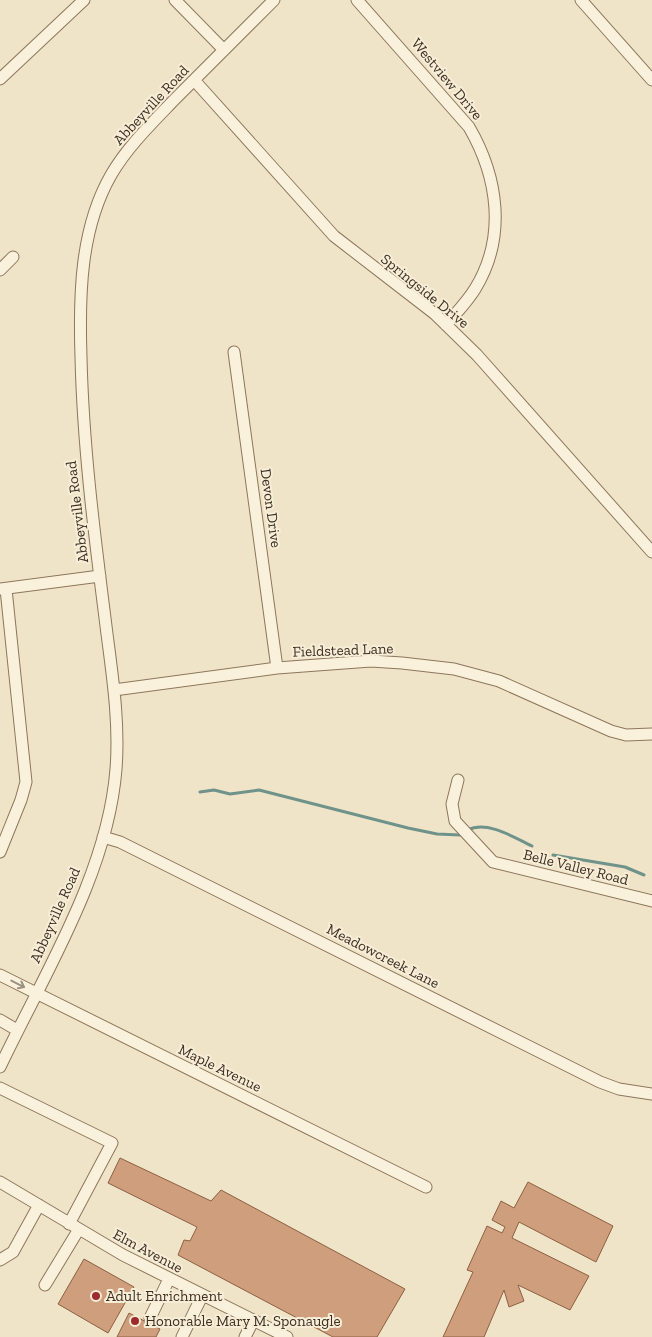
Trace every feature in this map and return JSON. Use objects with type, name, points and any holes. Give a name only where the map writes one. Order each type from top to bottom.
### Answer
[{"type":"street","points":[[0,80],[84,0]]},
{"type":"street","points":[[175,0],[224,50]]},
{"type":"street","name":"Abbeyville Road","points":[[0,1066],[74,912],[103,836],[112,801],[116,769],[114,690],[89,498],[82,415],[80,324],[86,248],[97,207],[116,168],[137,139],[274,0]]},
{"type":"street","name":"Westview Drive","points":[[357,0],[469,127],[481,148],[490,170],[496,210],[491,250],[477,287],[446,325]]},
{"type":"street","points":[[581,0],[652,80]]},
{"type":"street","name":"Springside Drive","points":[[194,80],[334,236],[446,325],[477,355],[652,552]]},
{"type":"street","points":[[0,270],[13,257]]},
{"type":"street","name":"Devon Drive","points":[[234,352],[277,668]]},
{"type":"street","points":[[0,852],[22,800],[26,782],[3,589],[100,576]]},
{"type":"street","name":"Fieldstead Lane","points":[[114,690],[277,668],[371,661],[454,669],[499,681],[611,731],[626,735],[652,734]]},
{"type":"street","name":"Belle Valley Road","points":[[458,780],[452,804],[455,821],[493,862],[652,901]]},
{"type":"street","name":"Meadowcreek Lane","points":[[103,836],[287,925],[600,1082],[620,1089],[652,1094]]},
{"type":"street","name":"Maple Avenue","points":[[0,975],[426,1186]]},
{"type":"street","points":[[0,1020],[17,1030]]},
{"type":"street","points":[[0,1088],[112,1143],[45,1285]]},
{"type":"street","name":"Elm Avenue","points":[[0,1182],[74,1227],[169,1279],[287,1337]]},
{"type":"street","points":[[0,1260],[13,1252],[39,1205]]},
{"type":"street","points":[[150,1318],[169,1279]]},
{"type":"street","points":[[182,1337],[202,1296]]},
{"type":"street","points":[[245,1337],[253,1321]]},
{"type":"building","points":[[120,1158],[211,1201],[221,1190],[405,1289],[377,1337],[333,1337],[178,1255],[184,1240],[190,1241],[197,1227],[108,1183]]},
{"type":"building","points":[[528,1182],[613,1226],[596,1262],[519,1222],[512,1238],[589,1276],[570,1310],[518,1285],[524,1301],[509,1307],[504,1290],[484,1337],[443,1337],[473,1272],[467,1270],[487,1226],[502,1233],[505,1227],[492,1220],[501,1201],[514,1208]]},
{"type":"building","name":"Adult Enrichment","points":[[84,1259],[134,1287],[108,1333],[58,1304]]},
{"type":"building","name":"Honorable Mary M. Sponaugle","points":[[129,1313],[160,1329],[156,1337],[117,1337]]},
{"type":"waterway","points":[[200,792],[214,790],[230,794],[259,790],[408,828],[437,834],[460,835]]},
{"type":"waterway","points":[[468,830],[484,827],[501,831],[532,846]]},
{"type":"waterway","points":[[553,855],[625,867],[644,875]]},
{"type":"place","name":"Adult Enrichment","points":[[96,1296]]},
{"type":"place","name":"Honorable Mary M. Sponaugle","points":[[135,1321]]}]
